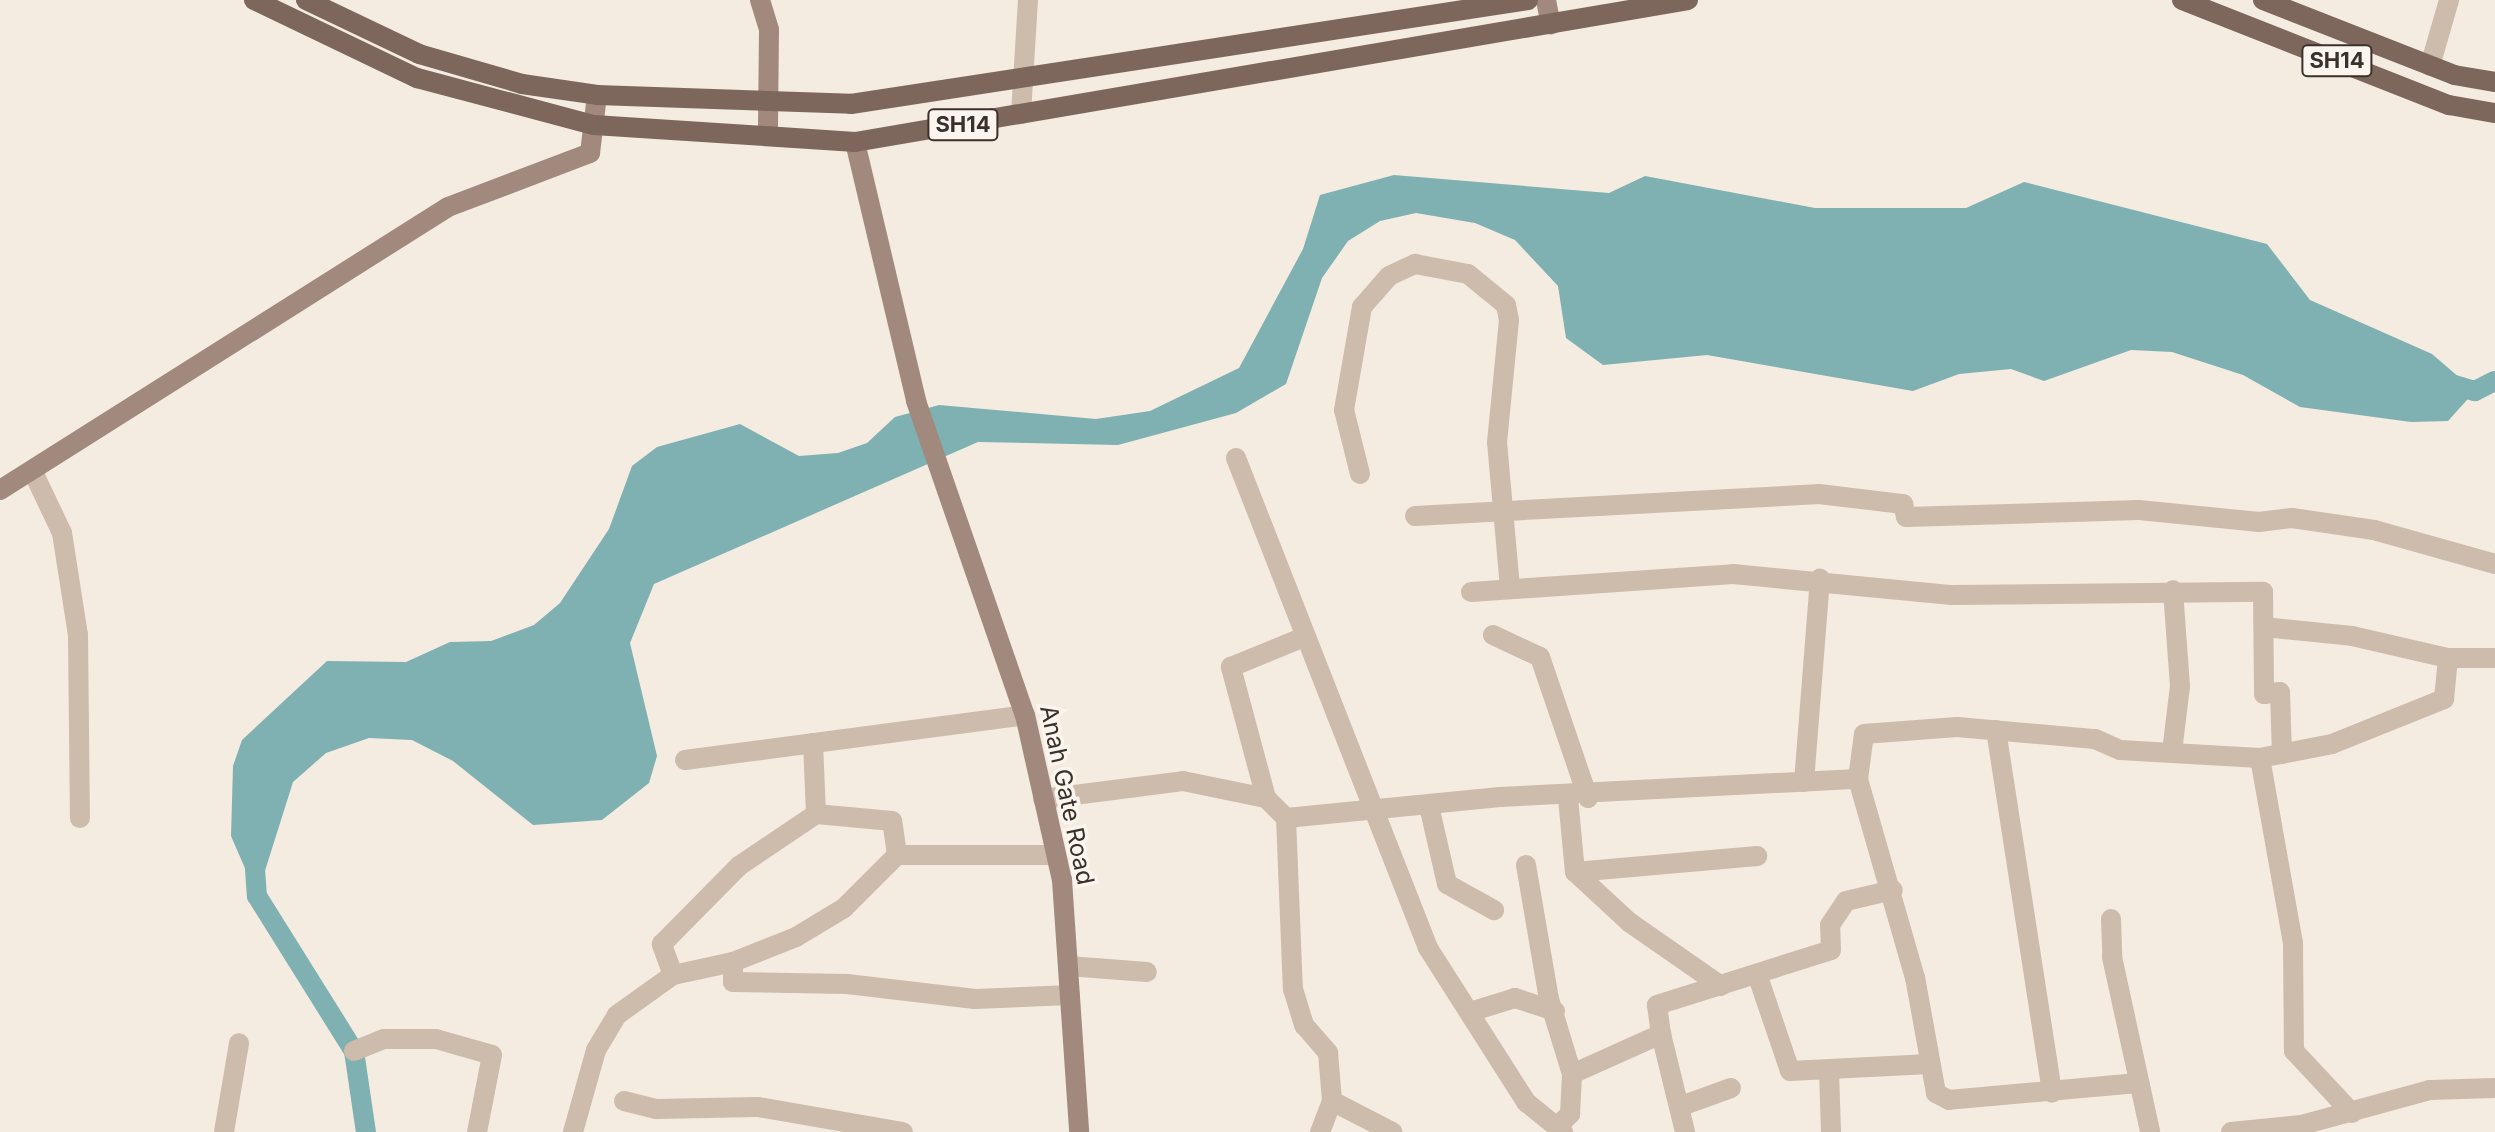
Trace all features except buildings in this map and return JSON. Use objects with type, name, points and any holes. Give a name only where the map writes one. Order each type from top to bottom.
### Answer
[{"type":"main road","name":"SH14","points":[[254,0],[417,78],[594,125],[768,133],[860,142],[1688,0]]},
{"type":"main road","name":"SH14","points":[[306,0],[419,54],[522,84],[597,95],[769,103],[862,103],[1528,0]]},
{"type":"main road","name":"SH14","points":[[2182,0],[2449,105],[2495,113]]},
{"type":"main road","name":"SH14","points":[[2263,0],[2430,66],[2495,82]]},
{"type":"main road","points":[[813,138],[797,120],[814,103]]},
{"type":"main road","points":[[860,142],[877,137],[883,121],[862,103]]},
{"type":"street","points":[[760,0],[769,30],[768,133]]},
{"type":"street","points":[[1021,114],[1028,0]]},
{"type":"street","points":[[1546,0],[1551,25]]},
{"type":"street","points":[[2430,66],[2449,0]]},
{"type":"street","points":[[0,490],[34,474],[448,207],[590,153],[597,95]]},
{"type":"street","name":"Anah Gate Road","points":[[860,142],[916,401],[1025,715],[1056,855],[1070,995],[1075,1131]]},
{"type":"street","points":[[1360,474],[1344,410],[1362,307],[1389,276],[1415,264],[1444,265],[1506,305],[1497,442],[1510,587]]},
{"type":"street","points":[[1236,458],[1304,637],[1378,812],[1428,948],[1473,1011],[1526,1102],[1561,1129],[1570,1114],[1572,1074],[1555,1011],[1526,865]]},
{"type":"street","points":[[34,474],[62,533],[78,635],[80,818]]},
{"type":"street","points":[[1415,516],[1501,507],[1819,494],[1903,504],[1906,517],[2139,510],[2259,522],[2292,518],[2388,533],[2495,564]]},
{"type":"street","points":[[1471,592],[1733,574],[1820,579],[1952,595],[2173,590],[2263,592],[2264,694],[2280,692],[2282,754]]},
{"type":"street","points":[[1804,782],[1820,579]]},
{"type":"street","points":[[2172,752],[2180,686],[2173,590]]},
{"type":"street","points":[[2264,627],[2352,636],[2448,658],[2495,658]]},
{"type":"street","points":[[1493,635],[1540,657],[1578,798],[1575,872],[1629,922],[1721,986]]},
{"type":"street","points":[[1304,637],[1231,667],[1266,798],[1286,818],[1293,989],[1304,1025],[1328,1053],[1332,1101],[1320,1132]]},
{"type":"street","points":[[2138,1083],[1949,1100],[1936,1093],[1893,890],[1858,779],[1864,734],[1902,726],[1996,730],[2172,752],[2260,758],[2332,744],[2444,699],[2448,658]]},
{"type":"street","points":[[685,760],[1025,715]]},
{"type":"street","points":[[1996,730],[2052,1093]]},
{"type":"street","points":[[813,743],[816,814]]},
{"type":"street","points":[[2260,758],[2293,944],[2294,1051],[2352,1113]]},
{"type":"street","points":[[1286,818],[1858,779]]},
{"type":"street","points":[[1043,799],[1183,781],[1266,798]]},
{"type":"street","points":[[1429,806],[1447,884],[1494,910]]},
{"type":"street","points":[[673,975],[662,944],[739,866],[816,814],[892,821],[897,855]]},
{"type":"street","points":[[573,1132],[596,1050],[617,1015],[673,975],[733,962],[844,908],[897,855],[1056,855]]},
{"type":"street","points":[[1575,872],[1757,856]]},
{"type":"street","points":[[1685,1132],[1684,1105],[1661,1034],[1657,1005],[1831,950],[1830,925],[1846,901],[1893,890]]},
{"type":"street","points":[[2111,919],[2112,957],[2150,1132]]},
{"type":"street","points":[[733,962],[733,982],[847,984],[975,999],[1070,995]]},
{"type":"street","points":[[1068,966],[1147,972]]},
{"type":"street","points":[[1757,974],[1790,1071],[1930,1064]]},
{"type":"street","points":[[1473,1011],[1515,998],[1555,1011]]},
{"type":"street","points":[[1572,1074],[1661,1034]]},
{"type":"street","points":[[354,1051],[384,1039],[436,1039],[492,1055],[477,1132]]},
{"type":"street","points":[[224,1132],[239,1043]]},
{"type":"street","points":[[1829,1071],[1831,1132]]},
{"type":"street","points":[[1684,1105],[1731,1088]]},
{"type":"street","points":[[2231,1132],[2352,1113],[2430,1090],[2495,1088]]},
{"type":"street","points":[[624,1101],[656,1109],[758,1107],[903,1132]]},
{"type":"street","points":[[1332,1101],[1392,1132]]},
{"type":"water","points":[[1394,175],[1609,193],[1645,176],[1815,208],[1966,208],[2024,182],[2267,244],[2310,300],[2432,354],[2475,391],[2448,421],[2411,422],[2300,407],[2243,375],[2172,352],[2131,350],[2044,381],[2011,369],[1959,374],[1913,391],[1707,355],[1603,365],[1566,338],[1558,286],[1515,240],[1475,223],[1416,213],[1380,221],[1348,241],[1322,278],[1286,384],[1236,413],[1118,445],[978,442],[654,584],[630,643],[657,756],[649,783],[602,820],[533,825],[453,761],[412,740],[369,738],[326,753],[293,782],[257,896],[231,836],[233,766],[242,740],[327,661],[406,662],[450,642],[491,641],[534,625],[560,603],[609,529],[632,466],[657,447],[740,424],[799,456],[838,453],[867,443],[895,417],[939,405],[1096,419],[1150,411],[1239,368],[1303,249],[1320,195]]},
{"type":"waterway","points":[[2448,383],[2475,391],[2495,381]]},
{"type":"waterway","points":[[255,869],[257,896],[354,1051],[366,1132]]}]
